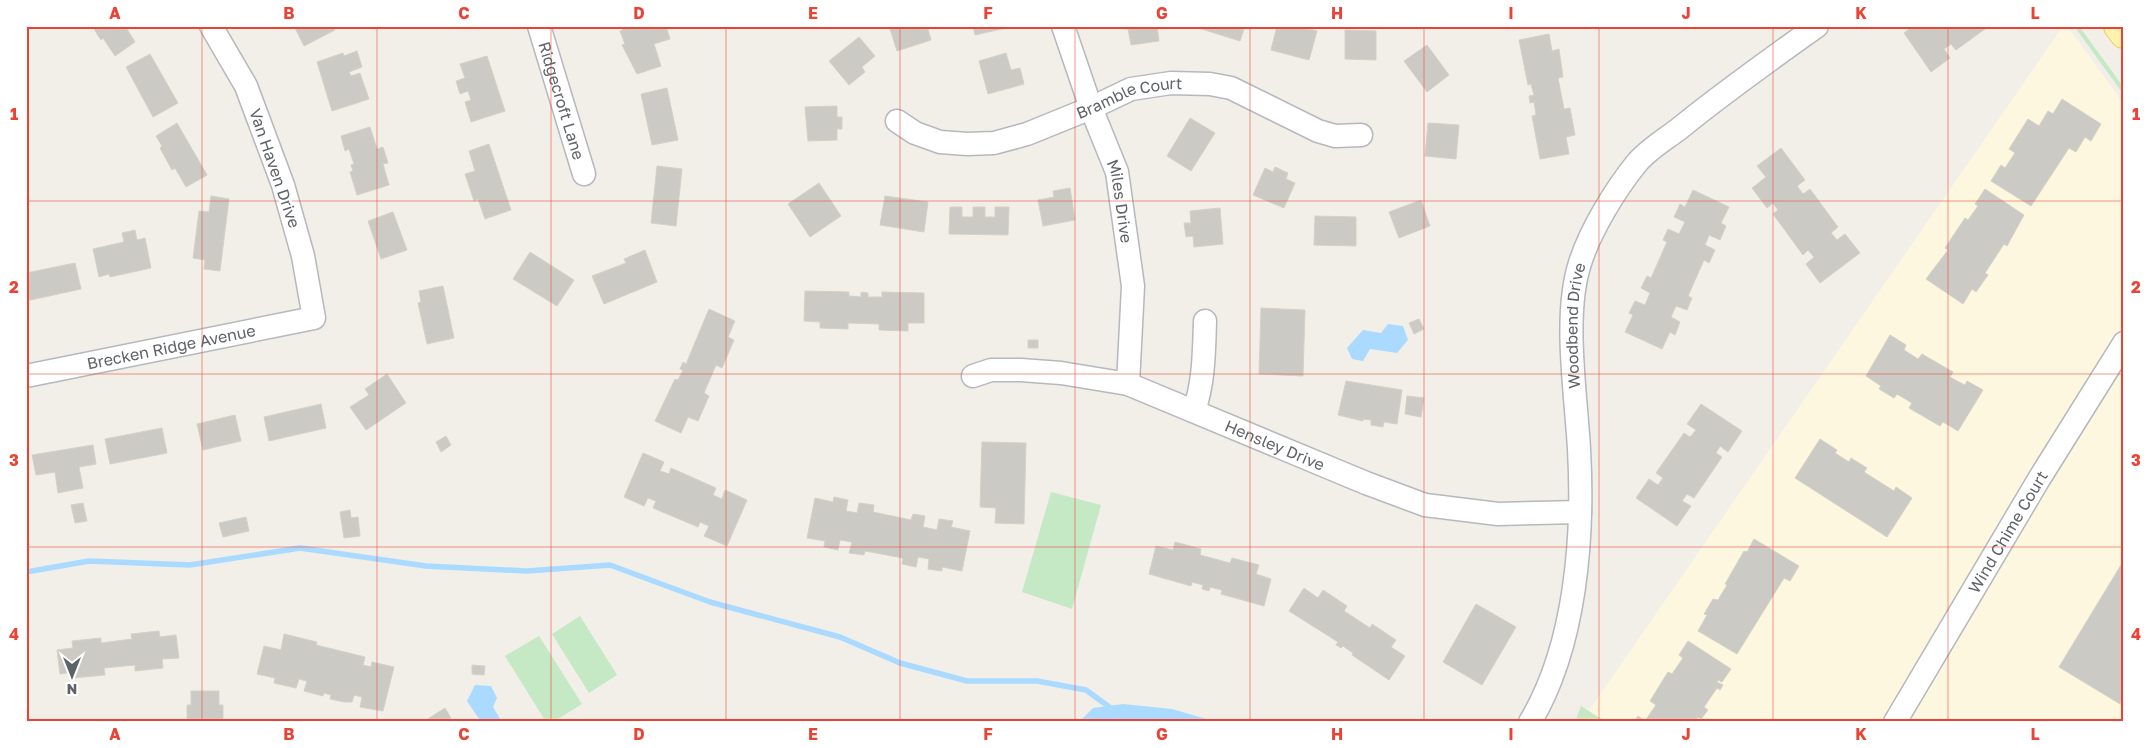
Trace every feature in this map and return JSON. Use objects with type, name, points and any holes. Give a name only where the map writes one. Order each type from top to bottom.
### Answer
[{"type":"main road","points":[[2118,26],[2124,34]]},
{"type":"street","name":"Van Haven Drive","points":[[211,26],[246,86],[283,185],[303,256],[314,318]]},
{"type":"street","name":"Ridgecroft Lane","points":[[539,26],[584,174]]},
{"type":"street","name":"Miles Drive","points":[[1063,26],[1091,108],[1117,172],[1133,286],[1128,384]]},
{"type":"street","name":"Woodbend Drive","points":[[1530,722],[1538,708],[1559,652],[1575,590],[1580,512],[1572,316],[1580,263],[1606,206],[1637,162],[1714,100],[1817,26]]},
{"type":"street","name":"Bramble Court","points":[[897,121],[914,133],[940,142],[994,143],[1027,134],[1091,108],[1131,88],[1171,83],[1210,84],[1231,88],[1318,131],[1335,136],[1361,135]]},
{"type":"street","name":"Brecken Ridge Avenue","points":[[26,376],[314,318]]},
{"type":"street","points":[[1194,411],[1202,390],[1205,321]]},
{"type":"street","name":"Wind Chime Court","points":[[1895,722],[2039,479],[2124,343]]},
{"type":"street","name":"Hensley Drive","points":[[972,376],[991,370],[1021,370],[1128,384],[1366,483],[1425,505],[1498,514],[1580,512]]},
{"type":"shaded area","points":[[2063,26],[2067,26],[2124,104],[2124,722],[1581,722]]},
{"type":"green space","points":[[2074,26],[2079,26],[2124,88],[2124,95]]},
{"type":"green space","points":[[1051,492],[1101,505],[1072,609],[1022,592]]},
{"type":"green space","points":[[580,616],[617,675],[589,693],[552,634]]},
{"type":"green space","points":[[539,636],[582,704],[553,722],[546,722],[505,656]]},
{"type":"green space","points":[[1581,706],[1606,722],[1575,722]]},
{"type":"water","points":[[1388,324],[1403,326],[1408,340],[1397,353],[1370,349],[1363,361],[1352,359],[1347,348],[1363,330],[1381,333]]},
{"type":"water","points":[[475,685],[491,686],[497,698],[493,707],[502,722],[481,722],[467,701]]},
{"type":"water","points":[[1123,704],[1172,709],[1217,722],[1079,722],[1093,708]]},
{"type":"building","points":[[92,26],[125,26],[135,42],[115,56]]},
{"type":"building","points":[[294,26],[333,26],[335,30],[304,46]]},
{"type":"building","points":[[621,26],[666,26],[670,39],[654,44],[661,66],[637,74],[622,45],[625,44],[620,31],[623,30]]},
{"type":"building","points":[[889,26],[927,26],[931,40],[897,51]]},
{"type":"building","points":[[973,26],[1006,26],[1006,28],[975,35]]},
{"type":"building","points":[[1123,26],[1157,26],[1159,41],[1131,45],[1128,29],[1124,29]]},
{"type":"building","points":[[1192,26],[1245,26],[1240,41]]},
{"type":"building","points":[[1277,26],[1297,26],[1317,31],[1309,60],[1271,50]]},
{"type":"building","points":[[1913,26],[1989,26],[1956,50],[1951,44],[1944,49],[1950,58],[1931,72],[1904,33]]},
{"type":"building","points":[[1345,30],[1376,31],[1376,60],[1345,59]]},
{"type":"building","points":[[1549,34],[1552,51],[1559,49],[1563,77],[1558,78],[1564,109],[1570,108],[1575,135],[1566,137],[1569,154],[1540,159],[1532,116],[1536,115],[1534,102],[1530,103],[1529,96],[1534,95],[1531,84],[1528,85],[1519,40]]},
{"type":"building","points":[[859,37],[875,56],[862,67],[865,72],[849,85],[829,61]]},
{"type":"building","points":[[1427,45],[1449,75],[1427,92],[1404,61]]},
{"type":"building","points":[[357,51],[362,67],[349,72],[351,76],[360,73],[369,99],[332,111],[317,62],[343,53],[344,56]]},
{"type":"building","points":[[1006,53],[1011,70],[1020,68],[1024,84],[988,94],[979,61]]},
{"type":"building","points":[[150,54],[178,103],[153,117],[126,67]]},
{"type":"building","points":[[487,56],[505,111],[471,122],[465,102],[471,100],[468,91],[460,94],[456,81],[465,78],[460,64]]},
{"type":"building","points":[[667,88],[678,140],[652,145],[641,94]]},
{"type":"building","points":[[2062,99],[2101,124],[2091,141],[2085,137],[2076,152],[2069,148],[2031,206],[1991,181],[2001,165],[2005,168],[2015,153],[2009,149],[2028,119],[2039,126],[2048,111],[2053,114]]},
{"type":"building","points":[[837,106],[837,117],[842,117],[842,129],[837,129],[837,140],[808,141],[805,107]]},
{"type":"building","points":[[1190,118],[1215,133],[1191,171],[1167,156]]},
{"type":"building","points":[[177,123],[207,175],[186,187],[175,168],[172,170],[156,136]]},
{"type":"building","points":[[1428,123],[1459,125],[1456,159],[1425,156]]},
{"type":"building","points":[[370,127],[377,149],[383,147],[388,163],[383,164],[389,185],[357,195],[350,172],[353,171],[351,165],[354,164],[349,149],[345,151],[341,136]]},
{"type":"building","points":[[489,144],[511,210],[485,219],[478,199],[474,201],[465,174],[475,171],[469,151]]},
{"type":"building","points":[[1781,148],[1805,180],[1797,186],[1803,194],[1810,189],[1838,227],[1831,233],[1837,240],[1845,234],[1860,253],[1820,283],[1806,264],[1814,257],[1808,250],[1803,255],[1773,214],[1778,210],[1773,203],[1767,208],[1752,188],[1766,177],[1757,166]]},
{"type":"building","points":[[657,166],[682,169],[676,226],[651,223]]},
{"type":"building","points":[[1275,167],[1288,173],[1286,179],[1295,183],[1284,208],[1253,195],[1265,168],[1273,172]]},
{"type":"building","points":[[819,183],[841,216],[810,237],[788,204]]},
{"type":"building","points":[[1070,188],[1075,220],[1043,226],[1038,200],[1054,197],[1053,191]]},
{"type":"building","points":[[1985,189],[2024,215],[2007,246],[2004,244],[1985,273],[1988,275],[1976,292],[1972,289],[1963,304],[1926,279],[1948,250],[1945,248],[1965,218],[1968,220],[1978,206],[1975,204]]},
{"type":"building","points":[[1693,190],[1729,207],[1721,223],[1726,226],[1720,240],[1709,235],[1705,245],[1715,250],[1709,263],[1704,260],[1688,296],[1692,298],[1687,310],[1676,306],[1671,317],[1680,322],[1675,335],[1670,332],[1662,349],[1625,332],[1633,315],[1629,313],[1635,301],[1645,305],[1650,293],[1641,288],[1647,276],[1651,278],[1667,242],[1663,240],[1668,229],[1679,234],[1685,222],[1674,217],[1680,204],[1685,207]]},
{"type":"building","points":[[211,196],[229,199],[220,271],[204,269],[205,260],[193,258],[199,211],[209,212]]},
{"type":"building","points":[[885,196],[928,202],[924,232],[880,225]]},
{"type":"building","points":[[1421,200],[1430,226],[1399,238],[1389,212]]},
{"type":"building","points":[[950,207],[962,207],[962,217],[973,217],[973,207],[985,207],[985,217],[995,217],[995,207],[1009,207],[1008,235],[949,234]]},
{"type":"building","points":[[1220,208],[1223,244],[1194,247],[1193,236],[1186,237],[1184,223],[1191,223],[1190,211]]},
{"type":"building","points":[[393,212],[407,250],[381,259],[368,221]]},
{"type":"building","points":[[1315,216],[1356,217],[1356,246],[1314,245]]},
{"type":"building","points":[[135,230],[137,240],[145,238],[151,268],[110,277],[109,274],[99,277],[93,249],[124,242],[122,233]]},
{"type":"building","points":[[645,250],[657,282],[604,304],[592,276],[626,263],[624,259]]},
{"type":"building","points":[[530,252],[574,280],[557,306],[513,279]]},
{"type":"building","points":[[75,263],[81,289],[26,301],[26,273]]},
{"type":"building","points":[[443,286],[454,338],[427,344],[418,303],[421,302],[419,291]]},
{"type":"building","points":[[805,291],[849,292],[849,296],[861,297],[861,292],[868,293],[868,297],[882,297],[882,292],[924,293],[924,323],[908,323],[908,331],[879,330],[879,324],[848,323],[848,329],[820,328],[820,322],[804,321]]},
{"type":"building","points":[[1261,308],[1305,310],[1303,376],[1259,374]]},
{"type":"building","points":[[709,309],[735,321],[728,337],[734,340],[722,368],[716,365],[704,393],[709,396],[698,421],[688,417],[681,433],[655,421],[675,379],[678,380],[683,370],[680,369],[683,362],[686,364]]},
{"type":"building","points":[[1419,319],[1424,329],[1414,334],[1409,323]]},
{"type":"building","points":[[1890,335],[1906,345],[1904,350],[1918,359],[1922,354],[1953,372],[1950,377],[1965,385],[1967,381],[1983,390],[1958,431],[1943,422],[1940,426],[1909,408],[1912,403],[1897,394],[1894,398],[1879,389],[1881,386],[1866,376]]},
{"type":"building","points":[[1028,340],[1038,340],[1038,348],[1028,348]]},
{"type":"building","points":[[387,374],[406,403],[366,430],[350,407],[369,395],[365,389]]},
{"type":"building","points":[[1346,381],[1402,390],[1397,424],[1384,422],[1383,427],[1371,425],[1371,420],[1363,419],[1363,421],[1338,415]]},
{"type":"building","points":[[1407,396],[1424,398],[1421,417],[1405,414]]},
{"type":"building","points":[[321,404],[326,428],[269,441],[264,417]]},
{"type":"building","points":[[1701,404],[1742,431],[1728,452],[1720,446],[1716,453],[1722,457],[1694,498],[1687,494],[1682,501],[1691,506],[1677,526],[1636,498],[1649,479],[1658,485],[1663,478],[1656,473],[1684,433],[1690,437],[1696,430],[1687,424]]},
{"type":"building","points":[[235,415],[241,441],[203,450],[197,424]]},
{"type":"building","points":[[162,428],[167,453],[110,464],[105,439]]},
{"type":"building","points":[[446,436],[451,445],[441,452],[436,442]]},
{"type":"building","points":[[1820,439],[1837,450],[1835,453],[1849,462],[1851,458],[1867,468],[1864,472],[1894,491],[1896,487],[1912,498],[1887,537],[1795,478]]},
{"type":"building","points":[[982,442],[1026,443],[1024,524],[995,523],[996,508],[980,507]]},
{"type":"building","points":[[93,445],[96,464],[79,467],[83,488],[58,493],[55,472],[36,475],[32,455]]},
{"type":"building","points":[[643,453],[664,462],[660,471],[669,474],[671,468],[716,488],[713,495],[722,499],[725,490],[747,500],[727,546],[704,536],[709,526],[700,522],[698,527],[653,508],[656,501],[648,498],[644,506],[624,497]]},
{"type":"building","points":[[834,497],[848,500],[846,511],[857,513],[859,503],[874,505],[873,512],[911,520],[913,514],[925,516],[923,527],[937,530],[939,519],[953,521],[951,527],[970,531],[962,571],[942,567],[942,571],[928,569],[929,559],[918,557],[916,567],[902,564],[903,558],[865,551],[864,555],[849,553],[852,542],[840,540],[838,550],[824,547],[825,541],[807,538],[815,498],[833,502]]},
{"type":"building","points":[[83,503],[87,521],[75,523],[71,505]]},
{"type":"building","points":[[350,510],[351,518],[358,517],[360,536],[344,538],[340,512]]},
{"type":"building","points":[[246,517],[249,531],[223,537],[219,523]]},
{"type":"building","points":[[1754,539],[1799,566],[1790,581],[1784,578],[1737,654],[1698,631],[1707,615],[1704,614],[1713,599],[1718,600],[1744,551],[1747,552]]},
{"type":"building","points":[[1175,542],[1201,549],[1200,555],[1230,563],[1232,558],[1259,565],[1256,574],[1271,579],[1264,606],[1221,594],[1222,590],[1210,587],[1209,591],[1202,589],[1203,585],[1192,582],[1191,586],[1149,574],[1156,546],[1173,550]]},
{"type":"building","points":[[2124,560],[2124,697],[2120,704],[2059,667]]},
{"type":"building","points":[[1304,588],[1318,598],[1323,590],[1347,606],[1344,611],[1370,628],[1372,624],[1396,640],[1391,647],[1405,656],[1389,680],[1352,655],[1353,653],[1343,646],[1341,648],[1336,645],[1338,642],[1289,611]]},
{"type":"building","points":[[1476,604],[1516,627],[1482,685],[1443,662]]},
{"type":"building","points":[[159,631],[160,637],[176,635],[179,658],[162,659],[163,668],[135,671],[135,665],[104,668],[105,675],[73,678],[73,672],[60,674],[57,650],[73,648],[72,641],[101,638],[101,643],[132,639],[131,634]]},
{"type":"building","points":[[284,634],[317,642],[316,645],[365,657],[363,665],[371,667],[372,662],[394,667],[383,711],[360,707],[362,697],[354,695],[352,702],[330,699],[331,695],[324,693],[323,696],[304,691],[307,681],[299,679],[296,688],[274,683],[275,678],[257,674],[264,646],[281,650]]},
{"type":"building","points":[[1688,641],[1731,669],[1722,682],[1718,680],[1717,682],[1723,685],[1720,690],[1717,688],[1704,707],[1708,710],[1701,719],[1698,717],[1695,722],[1634,722],[1638,716],[1645,721],[1656,705],[1650,701],[1668,672],[1672,674],[1683,658],[1679,655]]},
{"type":"building","points":[[472,665],[485,666],[484,675],[472,674]]},
{"type":"building","points":[[191,691],[219,691],[219,705],[223,705],[223,722],[187,722],[187,705],[191,705]]},
{"type":"building","points":[[445,708],[451,718],[444,722],[423,722]]},
{"type":"waterway","points":[[26,572],[89,561],[190,565],[300,548],[426,566],[527,571],[610,565],[710,602],[840,637],[900,663],[967,681],[1037,681],[1086,690],[1112,709]]}]
